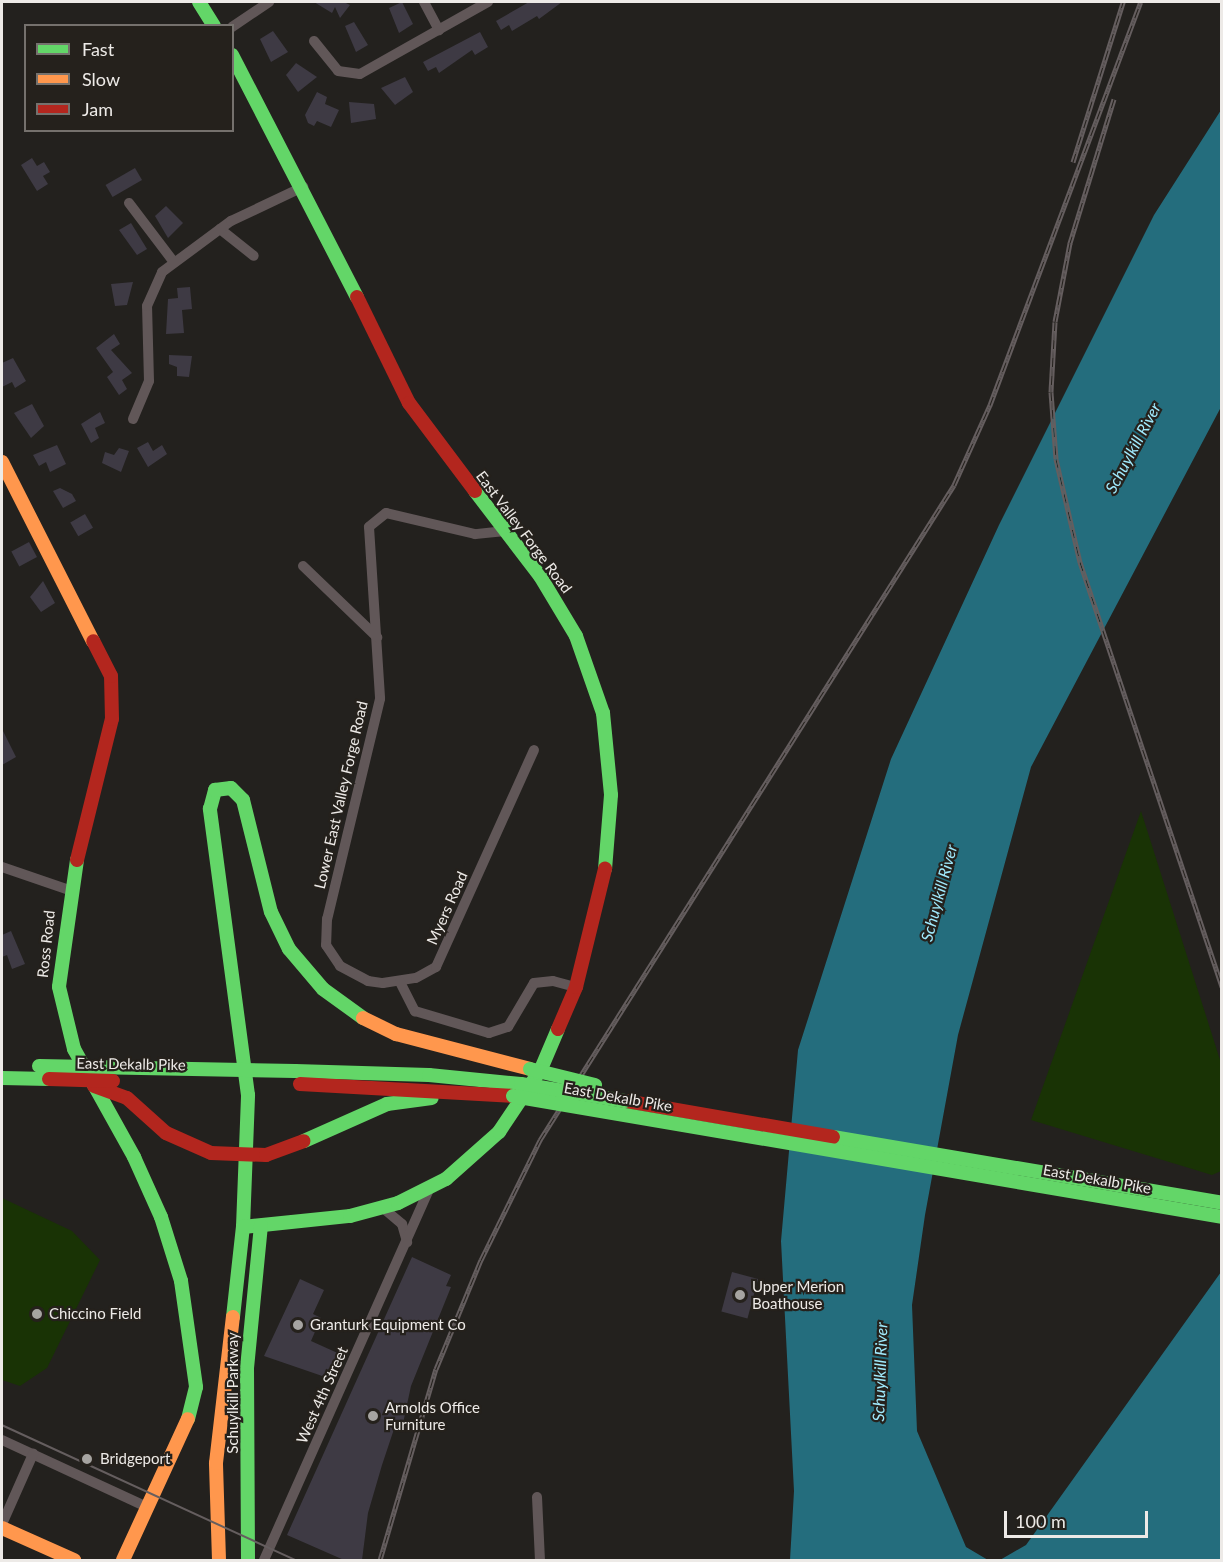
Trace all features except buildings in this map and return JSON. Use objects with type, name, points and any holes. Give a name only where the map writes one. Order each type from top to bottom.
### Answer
[{"type":"main road","points":[[199,2],[213,24]]},
{"type":"main road","name":"East Valley Forge Road","points":[[234,59],[303,187],[386,360],[422,423],[550,591],[576,636],[605,728],[611,778],[607,854],[576,987],[541,1069],[510,1119],[473,1158],[430,1188],[383,1208],[243,1227]]},
{"type":"main road","name":"Ross Road","points":[[2,462],[84,617],[111,676],[108,740],[69,890],[59,987],[74,1049],[148,1186],[181,1281],[196,1372],[194,1400],[183,1432],[123,1560]]},
{"type":"main road","name":"Schuylkill Parkway","points":[[219,1560],[216,1463],[243,1227],[248,1086],[210,809],[215,790],[231,788],[240,796],[277,926],[296,959],[334,998],[396,1034],[612,1089],[625,1101]]},
{"type":"main road","name":"East Dekalb Pike","points":[[2,1066],[295,1078],[451,1089],[513,1096],[1221,1217]]},
{"type":"main road","name":"East Dekalb Pike","points":[[2,1078],[295,1078],[429,1075],[521,1084],[1221,1203]]},
{"type":"main road","points":[[94,1086],[121,1094],[166,1133],[211,1153],[266,1155],[304,1141],[381,1106],[436,1097],[451,1089]]},
{"type":"main road","name":"Schuylkill Parkway","points":[[248,1560],[247,1368],[261,1226]]},
{"type":"main road","points":[[2,1526],[74,1560]]},
{"type":"street","points":[[234,26],[269,2]]},
{"type":"street","points":[[424,2],[439,30]]},
{"type":"street","points":[[314,41],[338,71],[360,74],[488,2]]},
{"type":"street","points":[[133,419],[151,365],[147,306],[158,278],[173,261],[220,229],[303,187]]},
{"type":"street","points":[[129,203],[173,261]]},
{"type":"street","points":[[220,229],[254,256]]},
{"type":"street","name":"Lower East Valley Forge Road","points":[[399,982],[368,981],[352,975],[330,956],[325,934],[377,721],[381,679],[368,556],[369,527],[376,517],[392,513],[475,534],[505,531]]},
{"type":"street","points":[[303,566],[377,637]]},
{"type":"street","name":"Myers Road","points":[[399,982],[427,974],[443,956],[534,750]]},
{"type":"street","points":[[2,867],[69,890]]},
{"type":"street","points":[[399,982],[415,1011],[489,1033],[508,1027],[534,983],[553,981],[576,987]]},
{"type":"street","name":"West 4th Street","points":[[264,1560],[430,1188]]},
{"type":"street","points":[[383,1208],[402,1224],[407,1242]]},
{"type":"street","points":[[2,1440],[147,1507]]},
{"type":"street","points":[[2,1526],[33,1454]]},
{"type":"street","points":[[537,1497],[540,1560]]},
{"type":"green space","points":[[1141,811],[1221,1063],[1221,1171],[1212,1175],[1031,1120]]},
{"type":"green space","name":"Chiccino Field","points":[[2,1198],[72,1231],[100,1260],[47,1368],[20,1386],[2,1380]]},
{"type":"water","name":"Schuylkill River","points":[[1221,110],[1221,407],[1031,767],[958,1035],[925,1215],[912,1305],[917,1431],[966,1547],[988,1560],[790,1560],[794,1491],[781,1241],[798,1050],[891,759],[999,525],[1154,215]]},
{"type":"water","points":[[1221,1272],[1221,1560],[1000,1560],[1026,1545]]},
{"type":"tram line","points":[[2,1425],[295,1560]]},
{"type":"railway","points":[[1073,162],[1123,2]]},
{"type":"railway","points":[[380,1560],[436,1369],[481,1260],[540,1140],[954,485],[990,405],[1141,2]]},
{"type":"railway","points":[[1114,99],[1070,243],[1055,322],[1051,392],[1056,459],[1080,562],[1222,987]]},
{"type":"traffic: fast","points":[[199,2],[213,24]]},
{"type":"traffic: fast","points":[[234,59],[357,297]]},
{"type":"traffic: fast","points":[[475,491],[540,576],[576,636],[603,713],[611,795],[605,869]]},
{"type":"traffic: fast","points":[[243,1227],[248,1095],[210,809],[215,790],[231,788],[243,800],[271,912],[289,949],[323,989],[363,1018]]},
{"type":"traffic: fast","points":[[77,860],[59,987],[74,1049],[134,1157],[161,1217],[181,1281],[196,1387],[188,1419]]},
{"type":"traffic: fast","points":[[233,1317],[243,1227],[350,1216],[398,1203],[446,1179],[499,1132],[541,1069],[558,1029]]},
{"type":"traffic: fast","points":[[39,1066],[295,1071]]},
{"type":"traffic: fast","points":[[530,1069],[595,1085]]},
{"type":"traffic: fast","points":[[295,1071],[429,1075],[521,1084]]},
{"type":"traffic: fast","points":[[2,1078],[49,1079]]},
{"type":"traffic: fast","points":[[521,1084],[625,1101]]},
{"type":"traffic: fast","points":[[513,1096],[1222,1217]]},
{"type":"traffic: fast","points":[[304,1141],[387,1104],[432,1098]]},
{"type":"traffic: fast","points":[[833,1137],[1222,1203]]},
{"type":"traffic: fast","points":[[248,1560],[247,1368],[261,1226]]},
{"type":"traffic: slow","points":[[2,462],[93,641]]},
{"type":"traffic: slow","points":[[363,1018],[396,1034],[530,1069]]},
{"type":"traffic: slow","points":[[219,1560],[216,1463],[233,1317]]},
{"type":"traffic: slow","points":[[123,1560],[188,1419]]},
{"type":"traffic: slow","points":[[2,1528],[74,1560]]},
{"type":"traffic: jam","points":[[357,297],[409,403],[475,491]]},
{"type":"traffic: jam","points":[[77,860],[112,719],[111,676],[93,641]]},
{"type":"traffic: jam","points":[[558,1029],[576,987],[605,869]]},
{"type":"traffic: jam","points":[[49,1079],[113,1081]]},
{"type":"traffic: jam","points":[[300,1084],[513,1096]]},
{"type":"traffic: jam","points":[[94,1086],[127,1098],[166,1133],[211,1153]]},
{"type":"traffic: jam","points":[[625,1101],[833,1137]]},
{"type":"traffic: jam","points":[[211,1153],[266,1155],[304,1141]]},
{"type":"place","name":"Upper Merion Boathouse","points":[[740,1295]]},
{"type":"place","name":"Chiccino Field","points":[[37,1314]]},
{"type":"place","name":"Granturk Equipment Co","points":[[298,1325]]},
{"type":"place","name":"Arnolds Office Furniture","points":[[373,1416]]},
{"type":"place","name":"Bridgeport","points":[[87,1459]]}]
